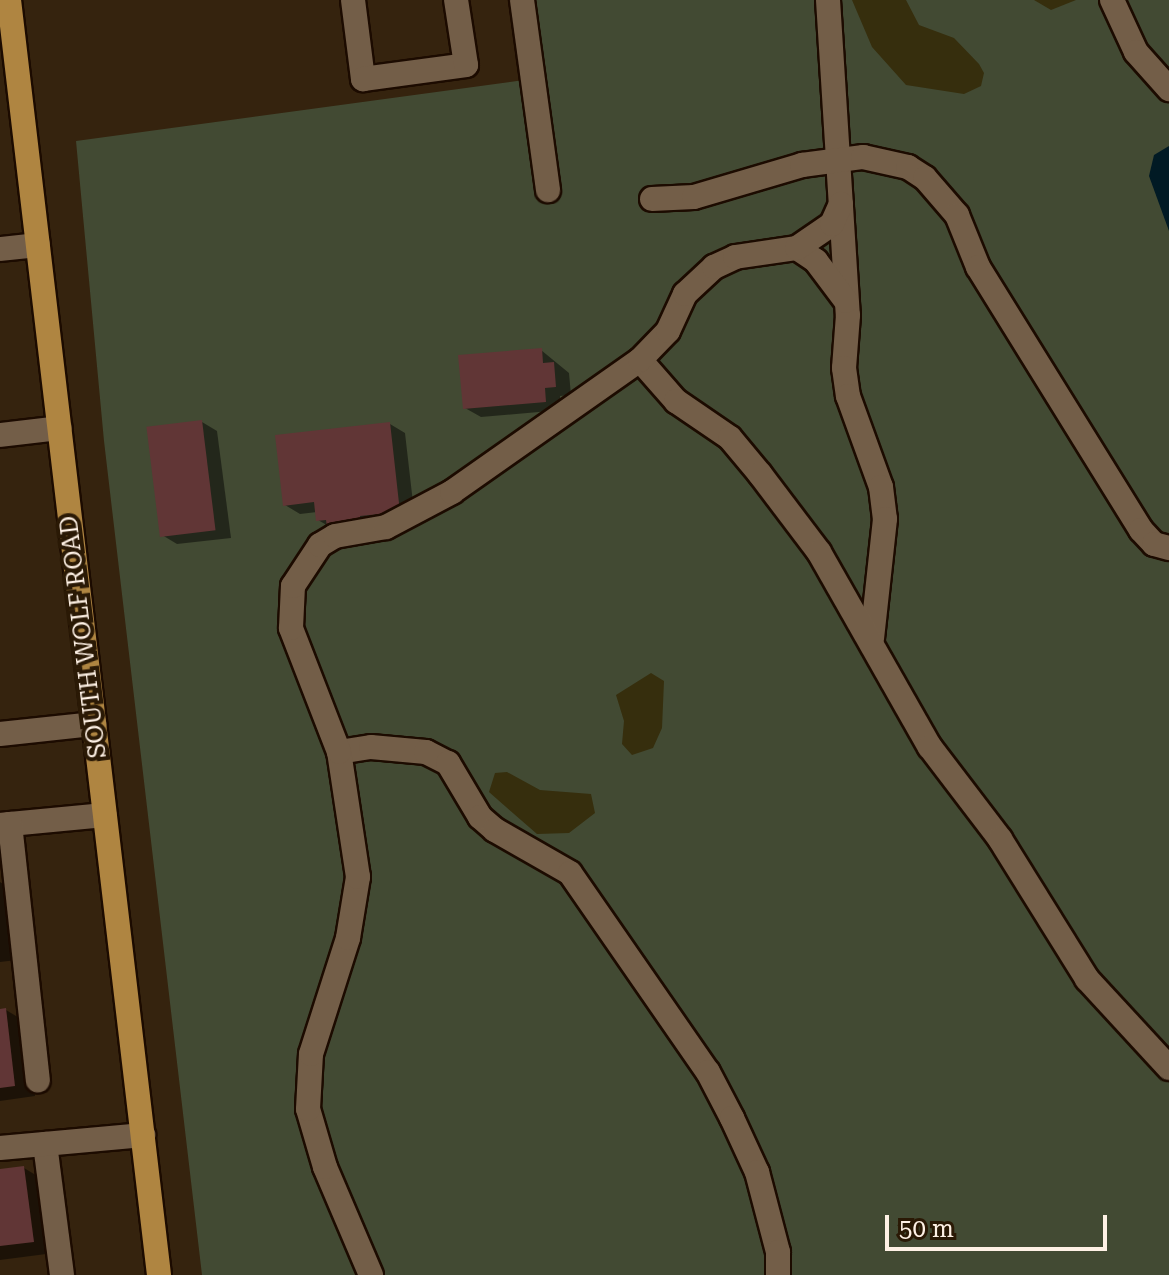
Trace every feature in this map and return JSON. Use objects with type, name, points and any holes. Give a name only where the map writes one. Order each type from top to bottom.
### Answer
[{"type":"main road","name":"SOUTH WOLF ROAD","points":[[9,0],[159,1275]]},
{"type":"lane","points":[[353,0],[363,79],[466,65],[456,0]]},
{"type":"lane","points":[[522,0],[548,190]]},
{"type":"lane","points":[[828,0],[848,304],[843,340],[848,396],[881,487],[885,519],[872,638]]},
{"type":"lane","points":[[1112,0],[1136,52],[1169,89]]},
{"type":"lane","points":[[652,199],[694,197],[838,159],[863,157],[908,167],[943,196],[978,267],[1141,530],[1154,544],[1169,548]]},
{"type":"lane","points":[[371,1275],[325,1167],[308,1109],[311,1054],[345,950],[358,877],[339,752],[291,628],[293,586],[320,545],[335,536],[386,527],[452,492],[640,360],[668,331],[685,294],[714,267],[735,257],[797,248],[832,224],[841,204]]},
{"type":"lane","points":[[0,249],[38,245]]},
{"type":"lane","points":[[797,248],[835,281],[848,304]]},
{"type":"lane","points":[[640,360],[676,401],[730,438],[819,552],[872,638],[930,747],[1000,839],[1087,979],[1169,1068]]},
{"type":"lane","points":[[0,435],[60,428]]},
{"type":"lane","points":[[0,734],[94,724]]},
{"type":"lane","points":[[339,752],[403,747],[437,757],[448,763],[480,817],[495,830],[570,873],[708,1072],[732,1118],[757,1172],[778,1252],[778,1275]]},
{"type":"lane","points":[[38,1080],[5,824],[105,815]]},
{"type":"lane","points":[[0,1148],[143,1135]]},
{"type":"lane","points":[[45,1144],[62,1275]]},
{"type":"green space","points":[[514,0],[1169,0],[1169,1275],[202,1275],[104,441],[76,141],[524,80]]},
{"type":"sand","points":[[852,0],[906,0],[919,25],[954,38],[979,64],[984,73],[981,86],[964,94],[906,85],[872,47]]},
{"type":"sand","points":[[1034,0],[1076,0],[1051,10]]},
{"type":"sand","points":[[651,673],[664,681],[662,728],[653,748],[632,755],[622,744],[624,721],[616,695]]},
{"type":"sand","points":[[507,772],[540,790],[591,794],[595,813],[569,833],[537,834],[489,792],[495,773]]},
{"type":"water","points":[[1169,146],[1169,231],[1149,176],[1154,155]]},
{"type":"building","points":[[542,348],[543,363],[554,362],[556,387],[545,388],[546,402],[463,409],[458,355]]},
{"type":"building","points":[[202,420],[216,530],[160,537],[146,427]]},
{"type":"building","points":[[390,422],[400,512],[360,516],[361,524],[327,527],[326,520],[316,521],[314,502],[283,506],[275,435]]},
{"type":"building","points":[[6,1008],[15,1086],[0,1088],[0,1009]]},
{"type":"building","points":[[24,1166],[34,1242],[0,1246],[0,1169]]}]
